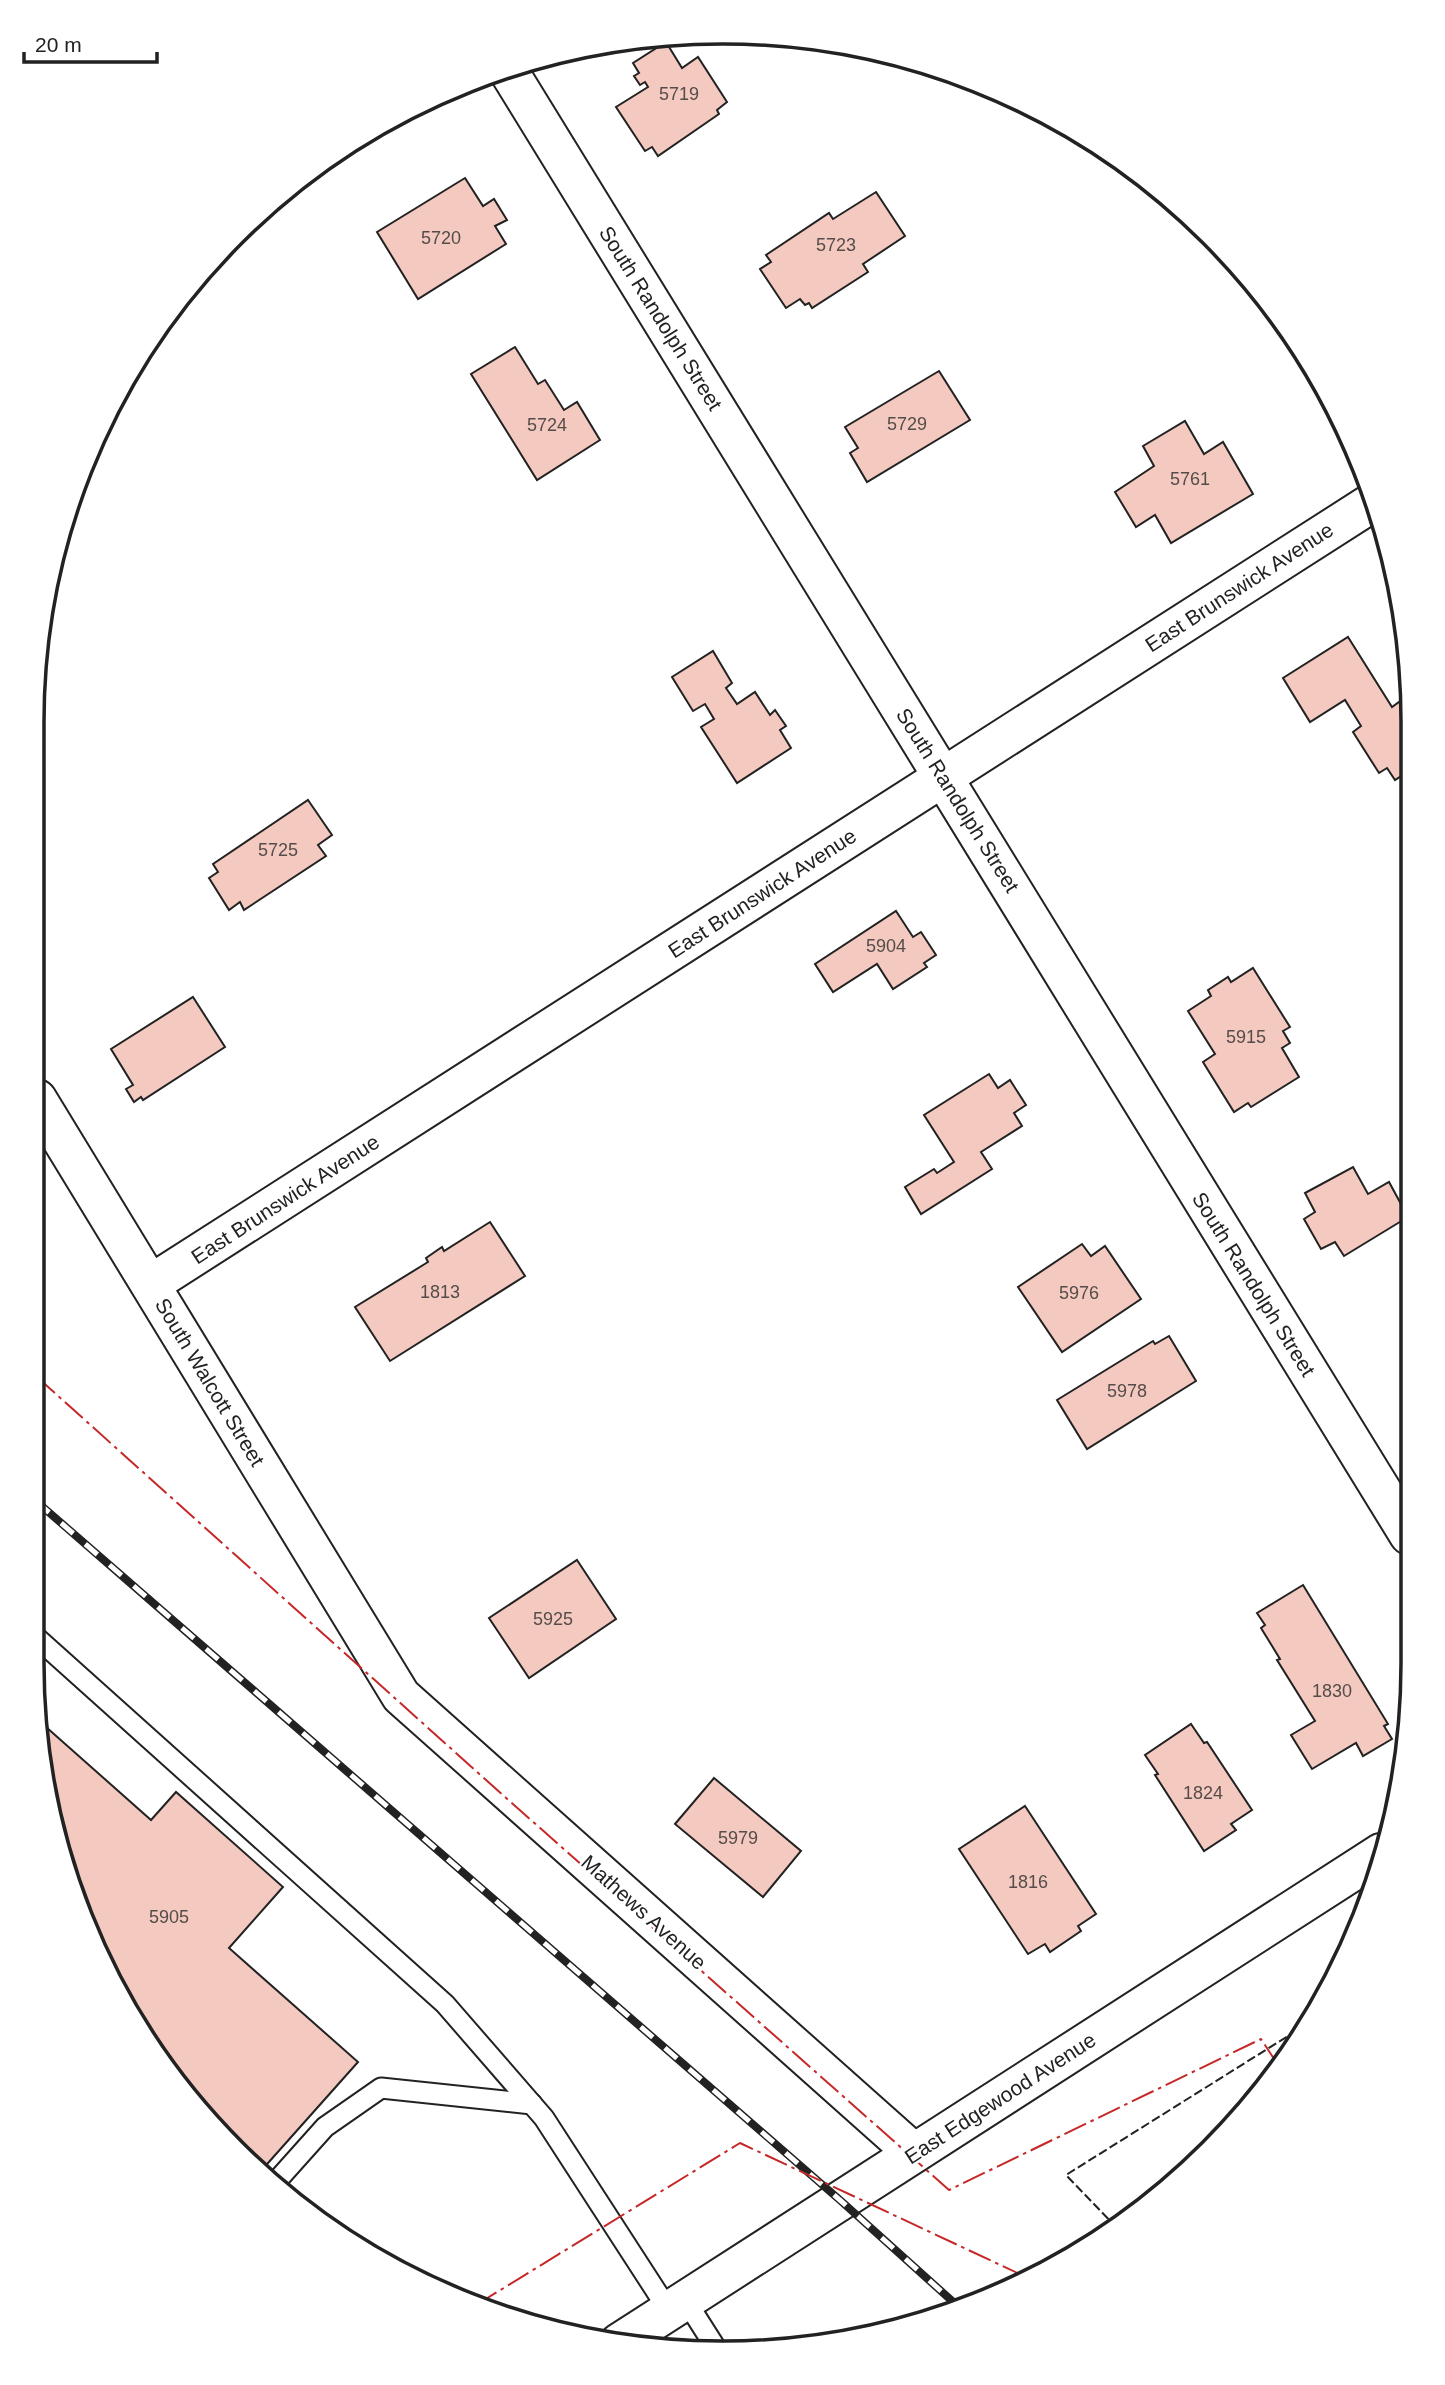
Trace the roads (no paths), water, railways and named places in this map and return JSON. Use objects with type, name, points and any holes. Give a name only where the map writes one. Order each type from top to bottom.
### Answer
[{"type":"street","name":"South Randolph Street","points":[[512,77],[1401,1522]]},
{"type":"street","name":"East Brunswick Avenue","points":[[151,1284],[1366,507]]},
{"type":"street","name":"South Walcott Street","points":[[44,1110],[382,1665]]},
{"type":"street","name":"Mathews Avenue","points":[[382,1665],[401,1696],[914,2153]]},
{"type":"street","name":"East Edgewood Avenue","points":[[632,2335],[1372,1859]]},
{"type":"lane","points":[[44,1644],[445,2004],[544,2118],[677,2306],[708,2341]]},
{"type":"lane","points":[[280,2177],[325,2127],[381,2088],[532,2104]]},
{"type":"railway","points":[[44,1508],[841,2201],[952,2301]]}]
